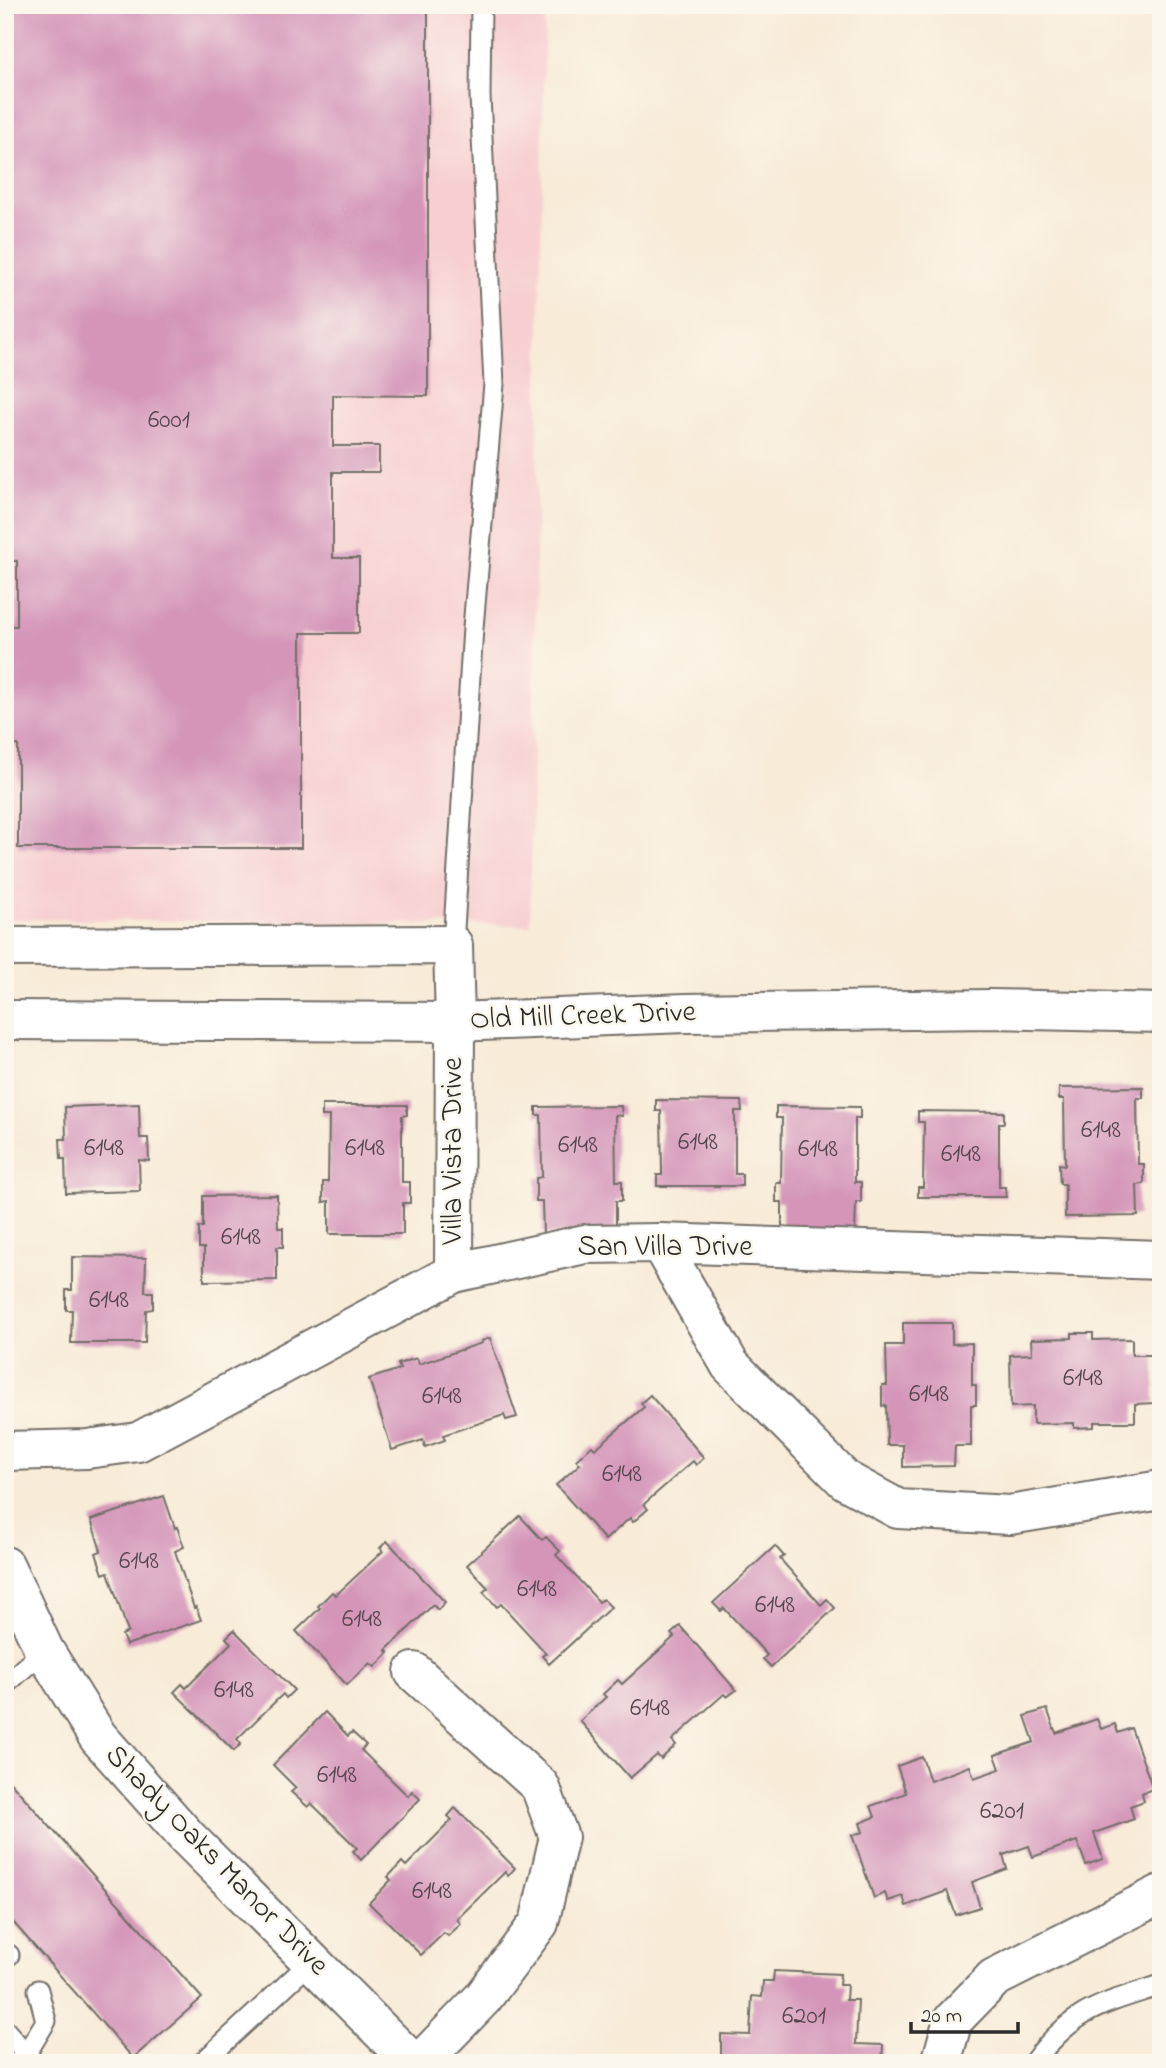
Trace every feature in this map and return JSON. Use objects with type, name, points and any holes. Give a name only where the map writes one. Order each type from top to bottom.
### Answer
[{"type":"street","points":[[5,947],[453,945]]},
{"type":"street","name":"Villa Vista Drive","points":[[453,945],[454,1273]]},
{"type":"street","name":"Old Mill Creek Drive","points":[[5,1020],[455,1022],[686,1013],[992,1009],[1161,1013]]},
{"type":"street","points":[[660,1243],[730,1365],[845,1480],[898,1509],[1010,1515],[1161,1490]]},
{"type":"street","name":"San Villa Drive","points":[[5,1451],[88,1449],[138,1441],[454,1273],[585,1244],[660,1243],[1161,1260]]},
{"type":"street","name":"Shady Oaks Manor Drive","points":[[6,1571],[44,1650],[98,1737],[187,1837],[413,2063]]},
{"type":"street","points":[[414,1672],[540,1786],[559,1837],[540,1923],[483,1998],[420,2063]]},
{"type":"street","points":[[941,2063],[953,2020],[994,1978],[1161,1894]]},
{"type":"lane","points":[[453,945],[473,628],[494,384],[480,96],[481,5]]},
{"type":"lane","points":[[5,1685],[44,1650]]},
{"type":"lane","points":[[202,2063],[312,1961]]},
{"type":"lane","points":[[1033,2063],[1063,2027],[1082,2013],[1161,1985]]},
{"type":"lane","points":[[5,2030],[25,2060],[46,2021],[38,1990]]},
{"type":"shaded area","points":[[5,5],[545,5],[530,925],[5,919]]},
{"type":"building","points":[[5,5],[428,5],[428,396],[333,395],[333,446],[379,446],[379,472],[333,472],[333,558],[359,558],[359,633],[301,633],[301,848],[18,848],[18,745],[5,746],[5,626],[17,626],[17,561],[5,561]]},
{"type":"building","points":[[1143,1087],[1143,1098],[1137,1098],[1138,1164],[1144,1164],[1144,1184],[1137,1185],[1138,1216],[1065,1217],[1065,1184],[1060,1184],[1059,1164],[1065,1165],[1064,1099],[1059,1099],[1059,1088]]},
{"type":"building","points":[[656,1100],[741,1101],[742,1111],[735,1111],[735,1174],[742,1174],[742,1186],[657,1186],[657,1175],[662,1175],[661,1111],[656,1111]]},
{"type":"building","points":[[139,1104],[140,1138],[148,1138],[149,1161],[139,1160],[140,1191],[66,1193],[65,1159],[61,1159],[60,1139],[66,1139],[65,1107]]},
{"type":"building","points":[[322,1105],[407,1105],[407,1115],[402,1116],[402,1182],[410,1182],[410,1203],[403,1203],[403,1234],[329,1234],[329,1201],[323,1202],[323,1182],[328,1182],[329,1116],[322,1116]]},
{"type":"building","points":[[621,1106],[622,1116],[615,1115],[616,1181],[622,1181],[622,1201],[616,1201],[616,1233],[543,1234],[542,1201],[536,1201],[536,1178],[542,1177],[541,1115],[536,1115],[536,1107]]},
{"type":"building","points":[[776,1106],[860,1107],[860,1118],[855,1118],[855,1182],[861,1182],[861,1202],[856,1202],[855,1234],[782,1234],[782,1202],[776,1202],[776,1183],[781,1183],[782,1118],[776,1118]]},
{"type":"building","points":[[918,1111],[1004,1112],[1004,1123],[999,1123],[999,1187],[1005,1187],[1006,1197],[918,1197],[918,1187],[923,1187],[924,1122],[918,1122]]},
{"type":"building","points":[[277,1195],[278,1228],[283,1228],[283,1247],[277,1247],[277,1280],[204,1281],[204,1248],[199,1248],[199,1227],[203,1227],[203,1196]]},
{"type":"building","points":[[72,1257],[146,1258],[145,1292],[153,1292],[153,1309],[146,1310],[145,1343],[71,1343],[72,1310],[66,1310],[66,1290],[72,1290]]},
{"type":"building","points":[[903,1323],[952,1323],[952,1344],[972,1343],[972,1385],[976,1385],[976,1405],[971,1405],[971,1446],[955,1446],[954,1466],[903,1467],[903,1445],[887,1445],[886,1405],[882,1406],[882,1385],[887,1385],[886,1345],[903,1345]]},
{"type":"building","points":[[1072,1333],[1093,1333],[1093,1340],[1132,1339],[1132,1355],[1155,1355],[1155,1403],[1135,1404],[1135,1422],[1094,1422],[1094,1427],[1074,1428],[1074,1423],[1033,1424],[1033,1406],[1011,1407],[1010,1355],[1032,1354],[1031,1339],[1072,1338]]},
{"type":"building","points":[[490,1338],[517,1417],[506,1420],[504,1415],[443,1435],[445,1440],[425,1447],[423,1440],[392,1450],[369,1379],[400,1369],[398,1364],[417,1358],[419,1364]]},
{"type":"building","points":[[650,1395],[704,1458],[696,1465],[693,1461],[644,1504],[648,1509],[633,1522],[630,1518],[605,1540],[556,1485],[580,1464],[576,1460],[592,1446],[595,1449],[644,1407],[641,1403]]},
{"type":"building","points":[[164,1496],[184,1547],[175,1551],[194,1608],[196,1607],[201,1620],[126,1645],[122,1635],[128,1632],[108,1572],[103,1574],[96,1553],[101,1551],[91,1520]]},
{"type":"building","points":[[520,1516],[542,1540],[546,1537],[560,1551],[556,1555],[599,1602],[603,1599],[611,1607],[549,1664],[542,1656],[546,1653],[501,1604],[497,1607],[483,1592],[488,1588],[467,1565]]},
{"type":"building","points":[[387,1541],[445,1602],[438,1610],[433,1605],[386,1650],[389,1653],[375,1667],[370,1663],[347,1685],[296,1631],[332,1592],[336,1595],[383,1551],[380,1548]]},
{"type":"building","points":[[775,1546],[784,1556],[780,1559],[821,1605],[827,1599],[835,1608],[771,1667],[763,1659],[767,1655],[724,1608],[721,1611],[713,1603]]},
{"type":"building","points":[[680,1626],[736,1690],[727,1697],[724,1694],[672,1740],[676,1745],[661,1759],[657,1755],[630,1778],[580,1721],[606,1697],[603,1694],[618,1680],[622,1684],[674,1637],[671,1634]]},
{"type":"building","points":[[234,1630],[294,1690],[286,1698],[283,1694],[237,1739],[241,1744],[234,1751],[174,1692],[182,1684],[186,1688],[231,1643],[226,1638]]},
{"type":"building","points":[[1047,1709],[1056,1733],[1097,1719],[1101,1729],[1115,1724],[1118,1733],[1131,1728],[1153,1789],[1142,1793],[1144,1801],[1130,1806],[1134,1819],[1094,1833],[1103,1859],[1086,1865],[1077,1841],[1033,1857],[1029,1846],[1003,1855],[1007,1869],[972,1882],[980,1907],[956,1915],[947,1891],[906,1906],[903,1896],[888,1901],[885,1893],[874,1898],[852,1835],[863,1832],[860,1823],[875,1817],[871,1806],[906,1793],[897,1766],[922,1757],[930,1781],[970,1766],[974,1778],[1000,1769],[995,1755],[1034,1742],[1025,1716]]},
{"type":"building","points":[[325,1712],[348,1736],[352,1732],[366,1745],[361,1750],[408,1796],[412,1791],[420,1799],[361,1860],[353,1851],[357,1848],[311,1803],[308,1807],[291,1792],[296,1788],[273,1765]]},
{"type":"building","points":[[5,1776],[202,1998],[133,2058],[5,1913]]},
{"type":"building","points":[[455,1808],[515,1868],[508,1876],[505,1872],[457,1919],[461,1924],[448,1936],[444,1933],[421,1955],[369,1903],[391,1880],[388,1877],[402,1862],[406,1866],[452,1820],[448,1816]]},
{"type":"building","points":[[774,1971],[840,1974],[839,1985],[847,1985],[846,2000],[858,2000],[856,2044],[883,2045],[882,2063],[747,2063],[721,2060],[721,2034],[750,2035],[752,1996],[762,1997],[763,1981],[773,1981]]}]
